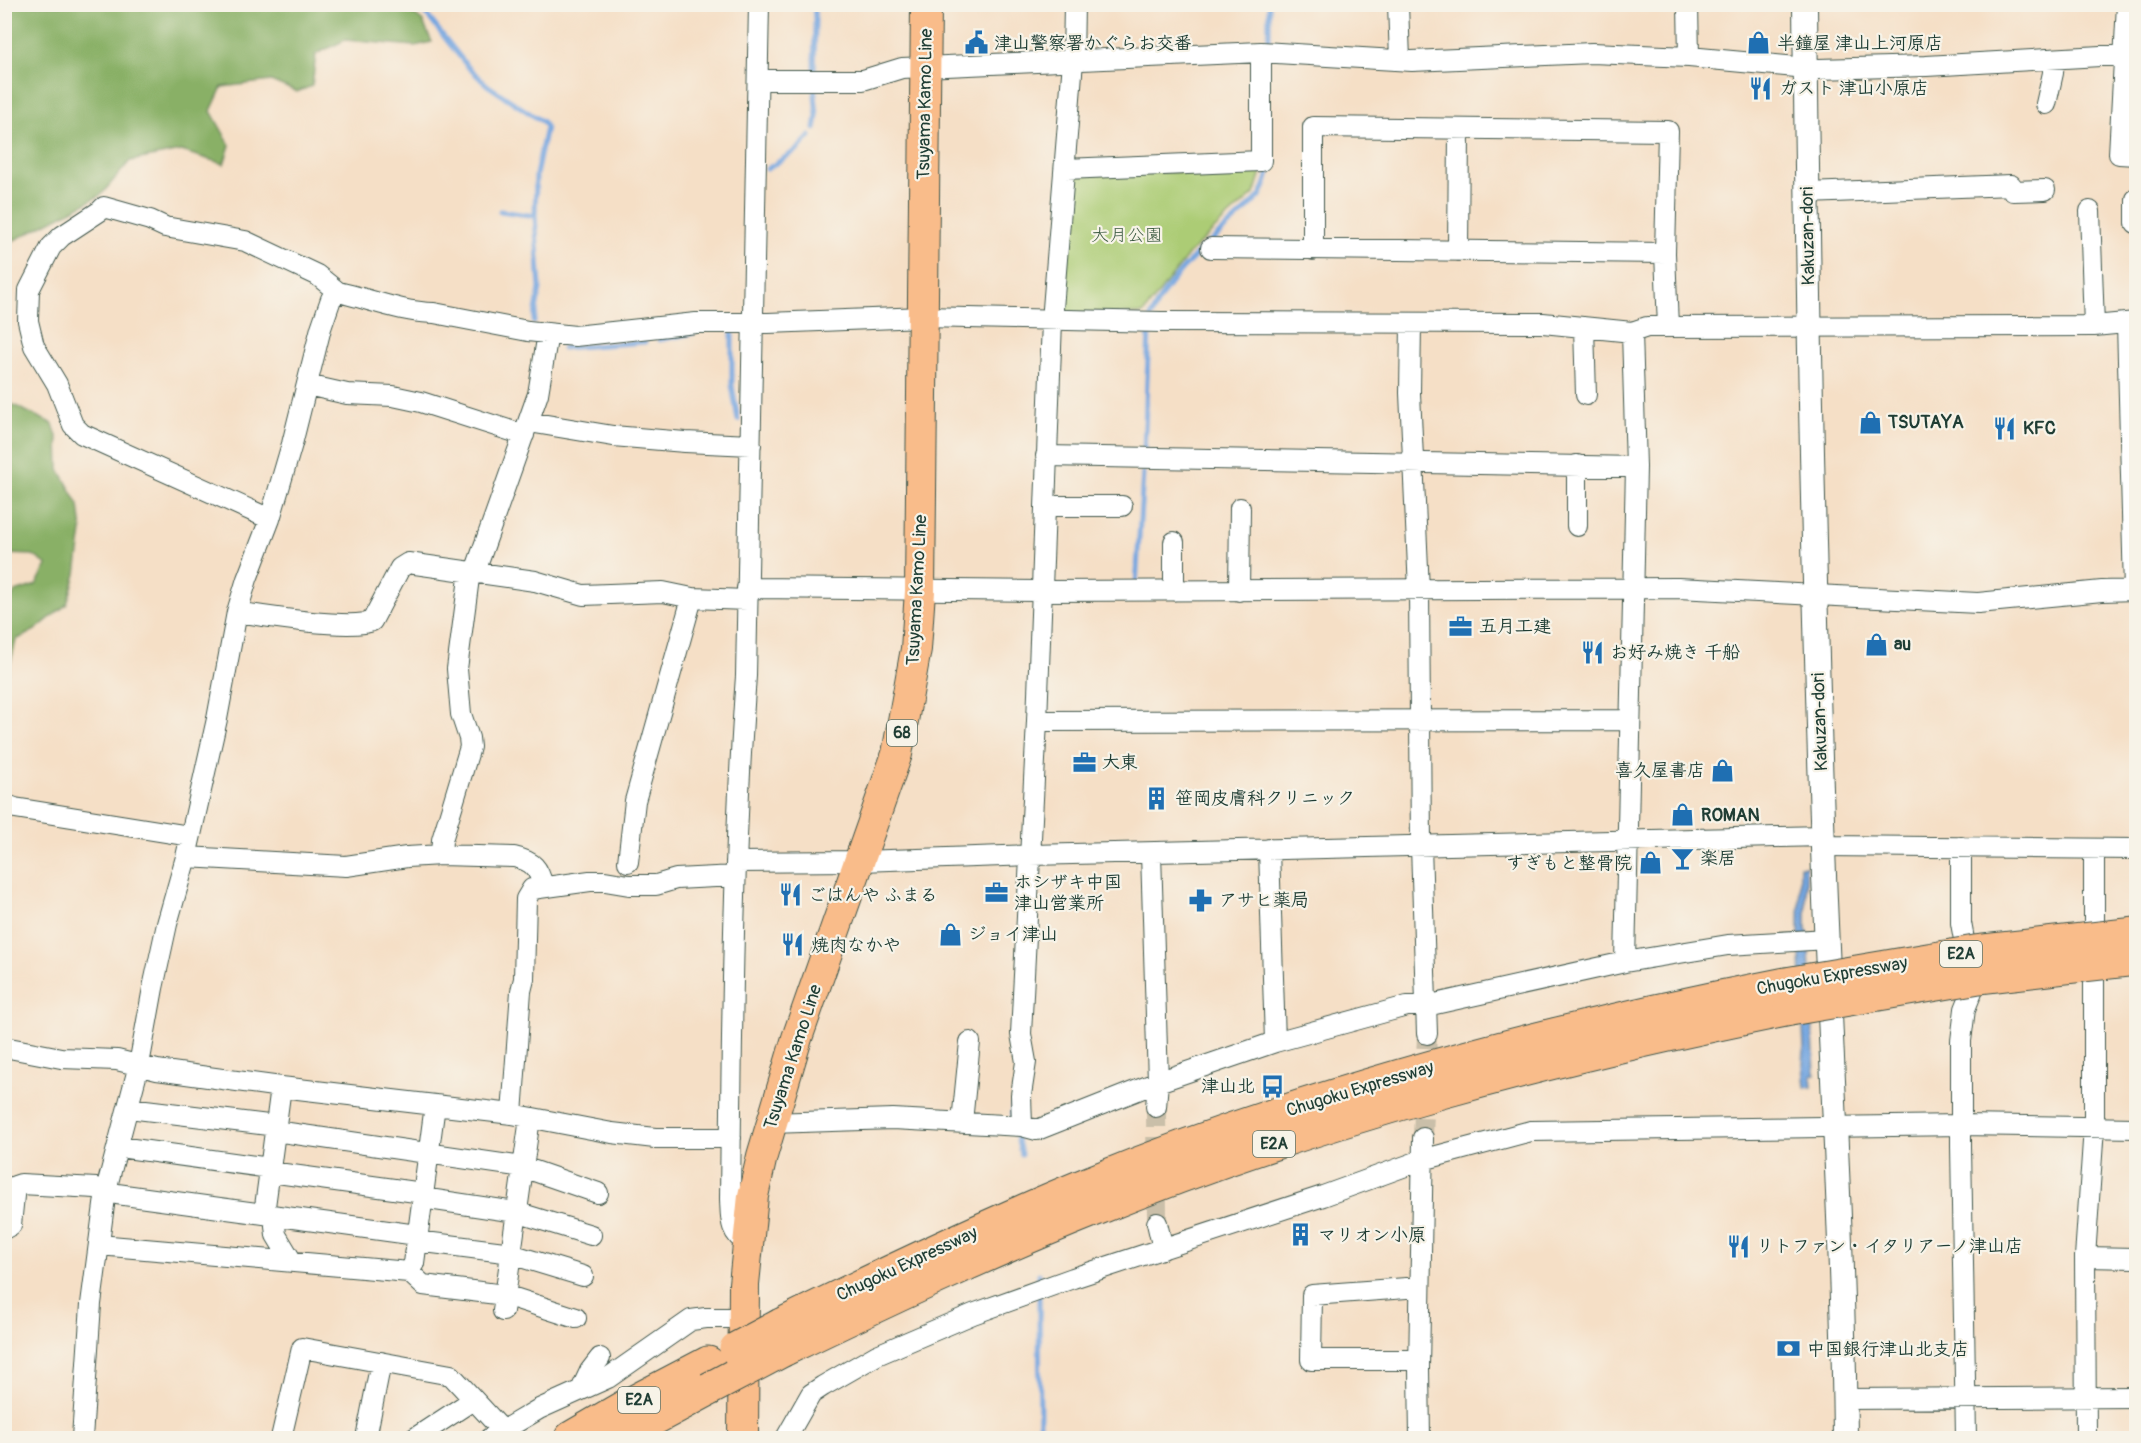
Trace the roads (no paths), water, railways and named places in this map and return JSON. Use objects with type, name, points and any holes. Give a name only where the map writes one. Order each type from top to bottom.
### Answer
[{"type":"highway","name":"Chugoku Expressway","points":[[1788,997],[1975,952],[2136,934]]},
{"type":"highway","name":"Chugoku Expressway","points":[[618,1438],[708,1376],[782,1337],[921,1257],[1089,1183],[1289,1111],[1403,1075],[1501,1048],[1692,1002],[1788,997],[2136,959]]},
{"type":"highway","name":"Chugoku Expressway","points":[[571,1438],[626,1406],[708,1376]]},
{"type":"main road","name":"Tsuyama Kamo Line","points":[[743,1438],[744,1284],[753,1196],[771,1123],[797,1038],[897,754],[916,649],[921,591],[926,4]]},
{"type":"street","points":[[748,1243],[740,1239],[732,1228],[730,1198],[735,869],[739,763],[746,676],[751,321],[756,226],[759,4]]},
{"type":"street","points":[[1022,1126],[1021,1095],[1026,1062],[1021,1034],[1037,721],[1052,321],[1073,61],[1074,4]]},
{"type":"street","points":[[1398,4],[1400,60]]},
{"type":"street","points":[[1688,4],[1689,57]]},
{"type":"street","name":"Kakuzan-dori","points":[[1805,4],[1816,595],[1845,1438]]},
{"type":"street","points":[[2127,4],[2131,55],[2119,132],[2119,154],[2136,155]]},
{"type":"street","points":[[758,80],[863,80],[902,68],[1261,52],[1400,60],[1486,59],[1592,52],[1689,57],[1806,68],[1926,66],[2131,55]]},
{"type":"street","points":[[1065,169],[1262,161],[1261,52]]},
{"type":"street","points":[[2046,104],[2054,60]]},
{"type":"street","points":[[1313,250],[1313,127],[1668,132],[1665,253],[1668,327]]},
{"type":"street","points":[[1458,251],[1459,130]]},
{"type":"street","points":[[1808,193],[2011,185],[2013,191],[2045,190]]},
{"type":"street","points":[[2136,199],[2136,223]]},
{"type":"street","points":[[237,612],[339,624],[366,623],[372,621],[400,568],[408,563],[535,581],[583,595],[663,592],[692,598],[747,594],[921,591],[1678,588],[1978,603],[2135,590],[2132,323],[2094,326],[1647,327],[1632,332],[1543,322],[1052,321],[923,317],[768,323],[751,321],[696,323],[575,336],[393,307],[338,292],[317,275],[245,241],[165,227],[150,220],[104,207],[100,212],[62,236],[51,247],[29,290],[28,321],[34,346],[57,384],[73,425],[82,434],[270,519]]},
{"type":"street","points":[[2090,211],[2094,326]]},
{"type":"street","points":[[1211,248],[1665,253]]},
{"type":"street","points":[[82,1438],[91,1304],[106,1190],[139,1065],[167,924],[186,857],[217,719],[237,612],[270,519],[292,444],[321,328],[331,299],[338,292]]},
{"type":"street","points":[[1411,323],[1410,393],[1419,590],[1421,846],[1427,1034]]},
{"type":"street","points":[[1584,327],[1586,395]]},
{"type":"street","points":[[1624,962],[1636,467],[1632,332]]},
{"type":"street","points":[[441,855],[442,840],[470,747],[461,714],[457,669],[469,578],[477,566],[538,394],[548,333]]},
{"type":"street","points":[[307,385],[347,394],[393,396],[526,428],[685,442],[751,445]]},
{"type":"street","points":[[1046,456],[1636,467]]},
{"type":"street","points":[[1577,465],[1577,526]]},
{"type":"street","points":[[1045,506],[1122,506]]},
{"type":"street","points":[[1239,591],[1240,508]]},
{"type":"street","points":[[1174,542],[1174,591]]},
{"type":"street","points":[[628,862],[635,801],[692,598]]},
{"type":"street","points":[[1037,721],[1629,720]]},
{"type":"street","points":[[4,804],[15,808],[190,836]]},
{"type":"street","points":[[504,1303],[522,1167],[521,991],[524,979],[526,899],[532,890],[605,880],[629,885],[656,885],[676,879],[735,869],[861,861],[1031,855],[1628,841],[1823,841],[2136,849]]},
{"type":"street","points":[[1960,846],[1961,923],[1973,989],[1965,1009],[1961,1041],[1966,1438]]},
{"type":"street","points":[[1269,849],[1275,1042]]},
{"type":"street","points":[[2086,1438],[2085,1257],[2094,1127],[2094,849]]},
{"type":"street","points":[[1151,853],[1158,1082],[1156,1107]]},
{"type":"street","points":[[186,857],[346,866],[408,857],[441,855],[514,857],[525,859],[535,865],[540,873],[543,887]]},
{"type":"street","points":[[771,1123],[893,1119],[1022,1126],[1037,1130],[1158,1082],[1275,1042],[1407,1006],[1426,1006],[1624,962],[1728,945],[1827,939]]},
{"type":"street","points":[[962,1122],[970,1042]]},
{"type":"street","points":[[4,1047],[50,1056],[117,1060],[157,1070],[281,1087],[521,1116],[612,1133],[655,1138],[731,1138]]},
{"type":"street","points":[[281,1087],[270,1170],[269,1215],[276,1235],[291,1260]]},
{"type":"street","points":[[409,1272],[414,1263],[435,1105]]},
{"type":"street","points":[[129,1108],[276,1128],[522,1167],[598,1193]]},
{"type":"street","points":[[786,1438],[811,1394],[877,1355],[973,1314],[1323,1196],[1422,1160],[1531,1131],[1962,1125],[2136,1128]]},
{"type":"street","points":[[1420,1438],[1423,1138]]},
{"type":"street","points":[[119,1147],[516,1212],[591,1235]]},
{"type":"street","points":[[4,1229],[11,1225],[15,1186],[21,1184],[96,1188],[117,1194],[269,1215],[511,1254],[583,1276]]},
{"type":"street","points":[[1157,1223],[1163,1249]]},
{"type":"street","points":[[99,1245],[409,1272],[423,1285],[576,1318]]},
{"type":"street","points":[[2085,1257],[2136,1258]]},
{"type":"street","points":[[1419,1360],[1311,1360],[1312,1295],[1420,1287]]},
{"type":"street","points":[[281,1438],[302,1348],[451,1375],[473,1400],[496,1434],[539,1409],[608,1378],[691,1320],[744,1318]]},
{"type":"street","points":[[582,1388],[590,1371],[600,1358]]},
{"type":"street","points":[[366,1438],[381,1362]]},
{"type":"street","points":[[1845,1398],[1965,1399],[2136,1396]]},
{"type":"street","points":[[415,1438],[473,1400]]},
{"type":"water","points":[[1800,866],[1806,866],[1806,931],[1808,931],[1815,1075],[1811,1076],[1812,1087],[1805,1088],[1799,931]]},
{"type":"waterway","points":[[418,4],[468,67],[487,85],[543,122],[546,127],[536,175],[535,216],[540,288],[534,322]]},
{"type":"waterway","points":[[814,4],[814,73]]},
{"type":"waterway","points":[[1269,4],[1269,41]]},
{"type":"waterway","points":[[814,85],[817,116],[815,129]]},
{"type":"waterway","points":[[767,169],[798,149],[810,136]]},
{"type":"waterway","points":[[1151,316],[1172,281],[1260,196],[1268,179],[1270,161]]},
{"type":"waterway","points":[[500,211],[535,216]]},
{"type":"waterway","points":[[732,329],[732,385],[738,420]]},
{"type":"waterway","points":[[1144,452],[1149,330]]},
{"type":"waterway","points":[[659,340],[693,333]]},
{"type":"waterway","points":[[563,348],[645,342]]},
{"type":"waterway","points":[[1136,585],[1143,473]]},
{"type":"waterway","points":[[1013,1105],[1012,1114],[1021,1154]]},
{"type":"waterway","points":[[1039,1274],[1039,1287]]},
{"type":"waterway","points":[[1039,1296],[1040,1438]]},
{"type":"tunnel","points":[[1423,1138],[1427,1034]]},
{"type":"tunnel","points":[[1156,1107],[1157,1223]]},
{"type":"place","name":"津山警察署かぐらお交番","points":[[976,43]]},
{"type":"place","name":"半鐘屋 津山上河原店","points":[[1759,43]]},
{"type":"place","name":"ガスト 津山小原店","points":[[1761,88]]},
{"type":"place","name":"TSUTAYA","points":[[1870,422]]},
{"type":"place","name":"KFC","points":[[2005,428]]},
{"type":"place","name":"五月工建","points":[[1461,626]]},
{"type":"place","name":"au","points":[[1876,644]]},
{"type":"place","name":"お好み焼き 千船","points":[[1592,652]]},
{"type":"place","name":"大東","points":[[1084,762]]},
{"type":"place","name":"喜久屋書店","points":[[1723,770]]},
{"type":"place","name":"笹岡皮膚科クリニック","points":[[1157,798]]},
{"type":"place","name":"ROMAN","points":[[1683,815]]},
{"type":"place","name":"楽居","points":[[1682,858]]},
{"type":"place","name":"すぎもと整骨院","points":[[1650,863]]},
{"type":"place","name":"ホシザキ中国 津山営業所","points":[[996,892]]},
{"type":"place","name":"ごはんや ふまる","points":[[790,895]]},
{"type":"place","name":"アサヒ薬局","points":[[1201,900]]},
{"type":"place","name":"ジョイ津山","points":[[950,934]]},
{"type":"place","name":"焼肉なかや","points":[[793,945]]},
{"type":"place","name":"津山北","points":[[1273,1086]]},
{"type":"place","name":"マリオン小原","points":[[1300,1235]]},
{"type":"place","name":"リトファン・イタリアーノ津山店","points":[[1738,1246]]},
{"type":"place","name":"中国銀行津山北支店","points":[[1789,1349]]},
{"type":"park label","name":"大月公園","points":[[1127,235]]}]
